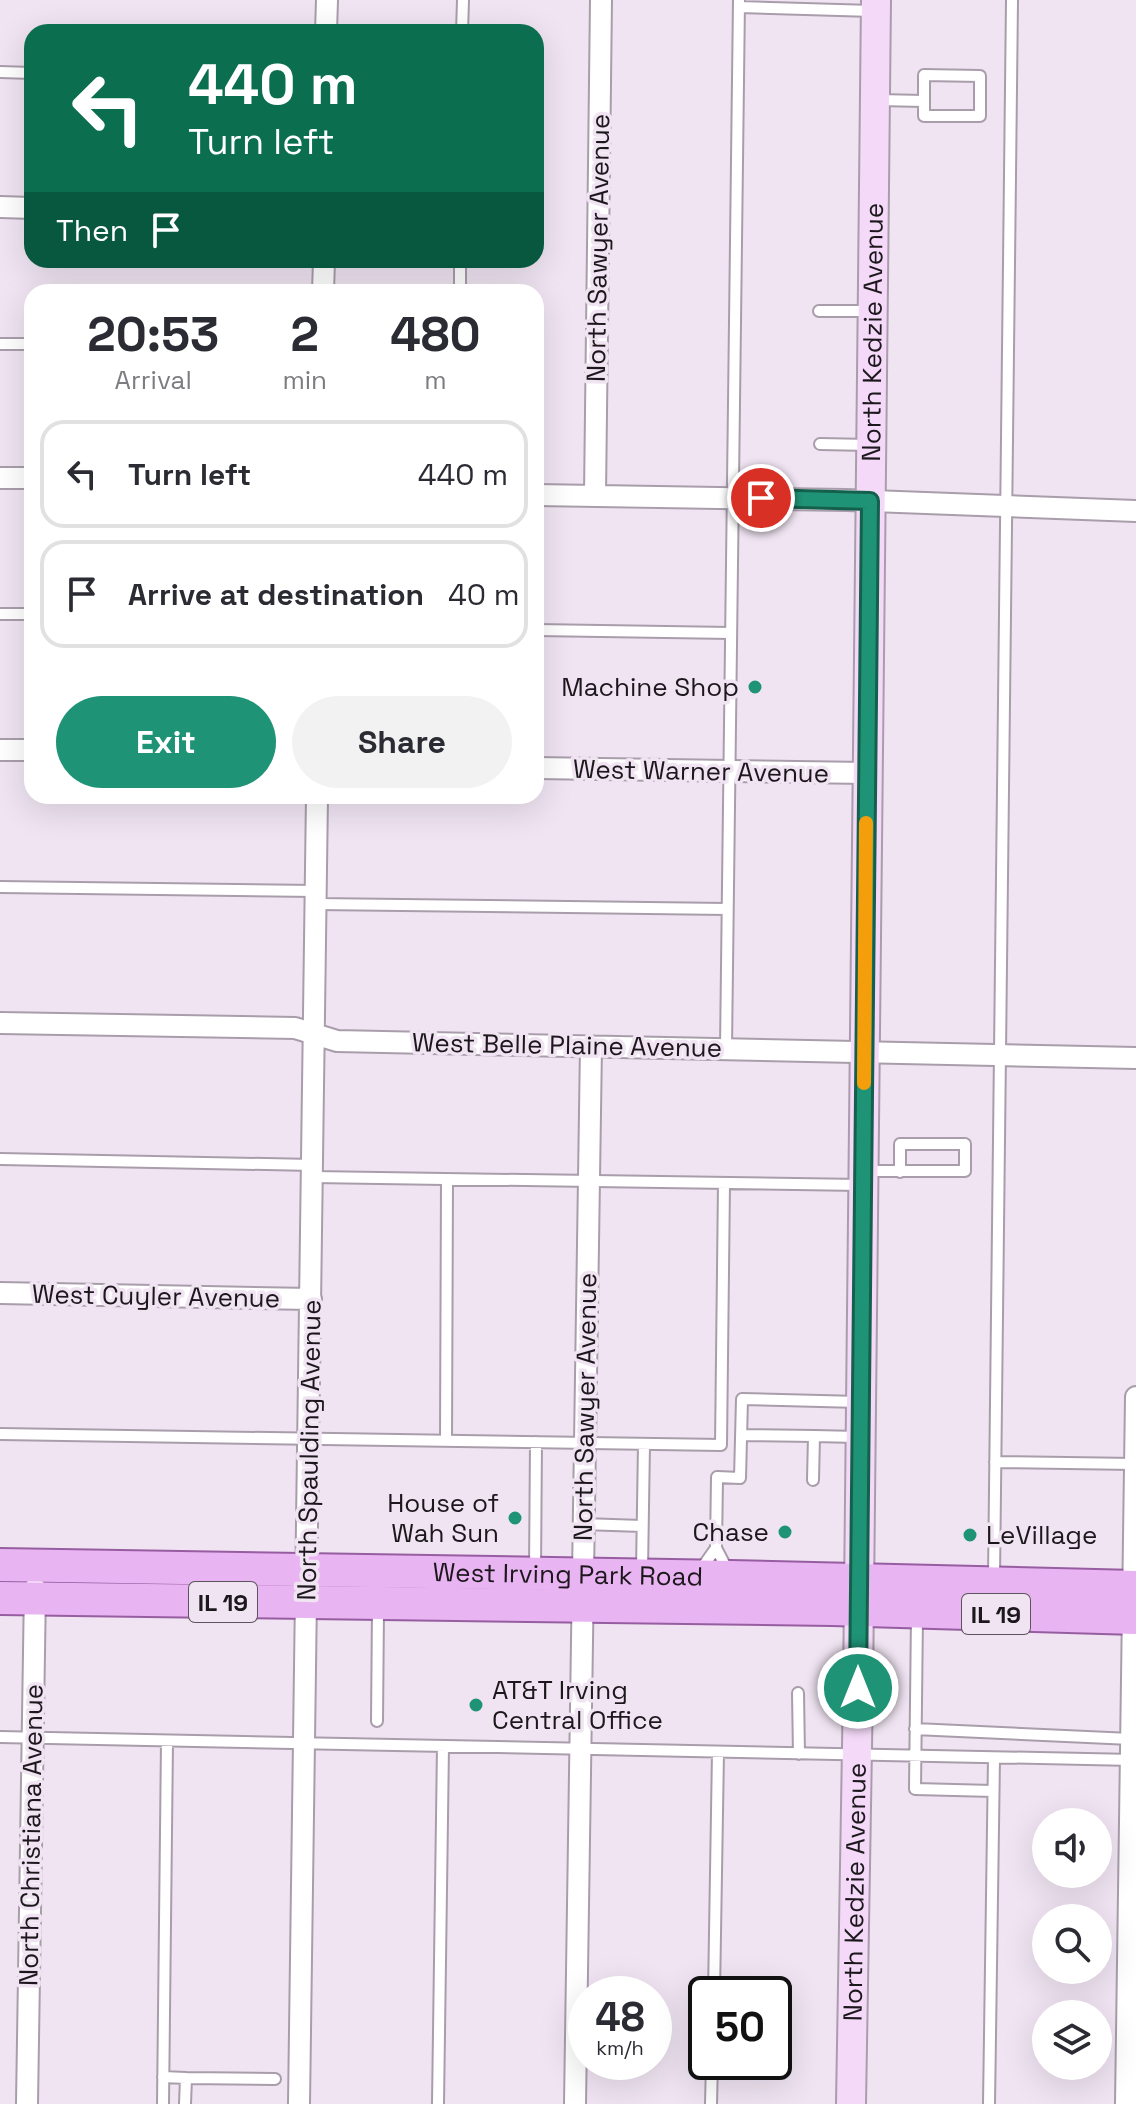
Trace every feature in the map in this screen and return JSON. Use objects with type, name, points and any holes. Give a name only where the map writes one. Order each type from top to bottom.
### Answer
[{"type":"main road","name":"North Kedzie Avenue","points":[[851,2104],[876,5]]},
{"type":"main road","name":"West Irving Park Road","points":[[0,1565],[308,1569],[378,1587],[583,1590],[642,1607],[859,1595],[1134,1603]]},
{"type":"main road","name":"West Irving Park Road","points":[[583,1590],[642,1575],[731,1577],[859,1595]]},
{"type":"main road","name":"West Irving Park Road","points":[[0,1598],[307,1604],[378,1587]]},
{"type":"street","points":[[326,24],[327,0]]},
{"type":"street","name":"North Sawyer Avenue","points":[[595,495],[601,0]]},
{"type":"street","points":[[0,207],[24,208]]},
{"type":"street","points":[[0,478],[24,478]]},
{"type":"street","points":[[544,495],[733,497],[1136,511]]},
{"type":"street","points":[[0,750],[24,750]]},
{"type":"street","name":"West Warner Avenue","points":[[544,768],[867,773]]},
{"type":"street","name":"North Spaulding Avenue","points":[[299,2104],[317,804]]},
{"type":"street","name":"West Belle Plaine Avenue","points":[[0,1023],[290,1028],[335,1041],[1136,1058]]},
{"type":"street","name":"North Sawyer Avenue","points":[[575,2104],[591,1046]]},
{"type":"street","name":"West Cuyler Avenue","points":[[0,1293],[311,1299]]},
{"type":"street","points":[[1126,2104],[1136,1397]]},
{"type":"street","name":"North Christiana Avenue","points":[[27,2104],[35,1565]]},
{"type":"lane","points":[[462,24],[463,0]]},
{"type":"lane","points":[[994,1599],[1012,0]]},
{"type":"lane","points":[[726,1048],[739,3],[876,5]]},
{"type":"lane","points":[[0,72],[24,73]]},
{"type":"lane","points":[[924,75],[980,76],[980,116],[924,116],[924,101],[924,75]]},
{"type":"lane","points":[[875,100],[924,101]]},
{"type":"lane","points":[[819,311],[872,311]]},
{"type":"lane","points":[[0,344],[24,344]]},
{"type":"lane","points":[[820,444],[871,445]]},
{"type":"lane","points":[[0,614],[24,614]]},
{"type":"lane","points":[[544,630],[731,633]]},
{"type":"lane","points":[[0,887],[727,909]]},
{"type":"lane","points":[[0,1159],[313,1171],[447,1180],[724,1183],[965,1171],[965,1144],[900,1144],[900,1172]]},
{"type":"lane","points":[[446,1441],[447,1180]]},
{"type":"lane","points":[[0,1434],[721,1445],[724,1183]]},
{"type":"lane","points":[[731,1577],[716,1548],[717,1477],[740,1478],[742,1399],[861,1402]]},
{"type":"lane","points":[[741,1435],[861,1437]]},
{"type":"lane","points":[[813,1480],[814,1436]]},
{"type":"lane","points":[[535,1589],[536,1442]]},
{"type":"lane","points":[[642,1607],[644,1444]]},
{"type":"lane","points":[[995,1462],[1135,1464]]},
{"type":"lane","points":[[583,1524],[642,1526]]},
{"type":"lane","points":[[697,1576],[716,1548]]},
{"type":"lane","points":[[377,1721],[378,1587]]},
{"type":"lane","points":[[917,1597],[915,1789],[993,1791]]},
{"type":"lane","points":[[798,1693],[799,1754]]},
{"type":"lane","points":[[915,1729],[1131,1739]]},
{"type":"lane","points":[[0,1737],[1133,1760]]},
{"type":"lane","points":[[163,2104],[167,1741]]},
{"type":"lane","points":[[438,2104],[443,1746]]},
{"type":"lane","points":[[714,1976],[718,1752]]},
{"type":"lane","points":[[989,2104],[994,1758]]},
{"type":"lane","points":[[163,2077],[275,2079]]},
{"type":"lane","points":[[185,2104],[186,2078]]},
{"type":"lane","points":[[711,2104],[712,2080]]},
{"type":"slow traffic","points":[[864,1083],[866,823]]},
{"type":"place","name":"Machine Shop","points":[[755,687]]},
{"type":"place","name":"House of Wah Sun","points":[[515,1518]]},
{"type":"place","name":"Chase","points":[[785,1532]]},
{"type":"place","name":"LeVillage","points":[[970,1535]]},
{"type":"place","name":"AT&T Irving Central Office","points":[[476,1705]]},
{"type":"route","points":[[761,498],[870,501],[858,1688]]}]
